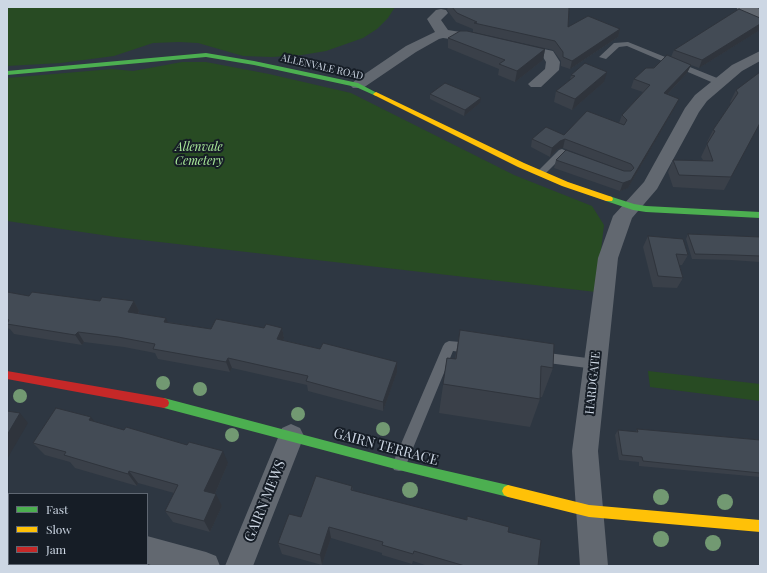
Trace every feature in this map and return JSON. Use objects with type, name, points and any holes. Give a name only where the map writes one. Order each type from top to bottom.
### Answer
[{"type":"street","points":[[742,7],[760,14]]},
{"type":"street","points":[[441,13],[434,19],[443,34]]},
{"type":"street","points":[[358,85],[426,39],[443,34],[466,36],[548,54],[553,62],[552,70],[536,84]]},
{"type":"street","name":"ALLENVALE ROAD","points":[[7,73],[206,55],[261,64],[358,85],[565,184],[633,207],[760,215]]},
{"type":"street","name":"HARDGATE","points":[[594,566],[585,451],[608,258],[623,216],[633,207],[650,185],[691,110],[701,98],[719,82],[758,57]]},
{"type":"street","name":"GAIRN TERRACE","points":[[7,375],[150,399],[528,498],[589,511],[760,526]]},
{"type":"street","name":"GAIRN MEWS","points":[[239,566],[291,436]]},
{"type":"street","points":[[148,550],[206,566]]},
{"type":"lane","points":[[603,56],[617,45],[628,44],[719,82]]},
{"type":"lane","points":[[541,173],[562,152],[583,160]]},
{"type":"lane","points":[[399,465],[450,346],[481,350]]},
{"type":"lane","points":[[528,356],[595,364]]},
{"type":"green space","points":[[7,7],[395,7],[388,18],[377,29],[363,38],[326,51],[302,55],[272,57],[243,56],[198,43],[179,42],[153,43],[114,56],[61,63],[7,66]]},
{"type":"green space","name":"Allenvale Cemetery","points":[[182,62],[206,62],[269,74],[351,93],[514,175],[592,206],[604,225],[596,292],[116,237],[7,221],[7,78],[112,69],[133,71]]},
{"type":"green space","points":[[648,371],[760,384],[760,401],[650,387]]},
{"type":"building","points":[[452,7],[567,7],[569,8],[568,27],[588,16],[620,29],[572,61],[563,57],[563,52],[555,41],[474,23],[477,22],[457,13]]},
{"type":"building","points":[[739,9],[760,18],[760,24],[702,60],[674,50]]},
{"type":"building","points":[[460,31],[467,31],[545,49],[517,71],[499,64],[505,60],[448,38]]},
{"type":"building","points":[[667,55],[691,65],[664,93],[679,99],[631,180],[623,183],[556,160],[566,150],[624,171],[631,171],[634,168],[631,164],[565,139],[560,141],[552,148],[532,139],[546,127],[564,135],[587,111],[624,125],[627,120],[622,115],[650,85],[634,79],[646,68],[654,68]]},
{"type":"building","points":[[585,63],[607,72],[575,99],[556,91],[575,76],[571,75]]},
{"type":"building","points":[[760,72],[760,123],[731,177],[679,175],[673,160],[713,161],[707,144],[715,131],[713,130],[738,93],[736,90]]},
{"type":"building","points":[[445,83],[481,98],[465,110],[430,94]]},
{"type":"building","points":[[688,234],[760,237],[760,256],[695,254]]},
{"type":"building","points":[[648,236],[683,239],[688,255],[676,254],[683,278],[658,276]]},
{"type":"building","points":[[7,292],[29,296],[32,292],[100,301],[102,297],[134,301],[128,312],[166,318],[164,322],[211,329],[216,319],[264,328],[266,324],[282,328],[277,339],[320,349],[323,343],[397,362],[383,402],[306,381],[308,376],[228,358],[226,362],[153,349],[155,344],[118,337],[78,332],[75,335],[7,324],[9,320],[7,319]]},
{"type":"building","points":[[460,330],[554,344],[553,368],[541,366],[540,399],[443,384],[447,358],[456,359]]},
{"type":"building","points":[[56,408],[91,417],[89,420],[124,430],[126,427],[187,445],[189,442],[223,451],[204,491],[216,494],[204,521],[165,511],[178,485],[129,471],[128,474],[64,455],[66,452],[33,443]]},
{"type":"building","points":[[7,411],[20,413],[7,435]]},
{"type":"building","points":[[637,429],[760,440],[760,473],[643,461],[642,457],[622,455],[618,430],[638,432]]},
{"type":"building","points":[[316,476],[352,486],[351,490],[467,520],[467,516],[509,527],[508,532],[541,540],[538,566],[465,566],[414,551],[413,554],[382,545],[383,542],[329,527],[320,555],[278,543],[289,514],[301,517]]},
{"type":"traffic: fast","points":[[7,73],[206,55],[254,63],[358,85],[376,94]]},
{"type":"traffic: fast","points":[[609,199],[633,207],[646,209],[760,215]]},
{"type":"traffic: fast","points":[[164,403],[399,465],[508,491]]},
{"type":"traffic: slow","points":[[376,94],[521,165],[565,184],[609,199]]},
{"type":"traffic: slow","points":[[508,491],[589,511],[760,526]]},
{"type":"traffic: jam","points":[[7,375],[164,403]]}]
